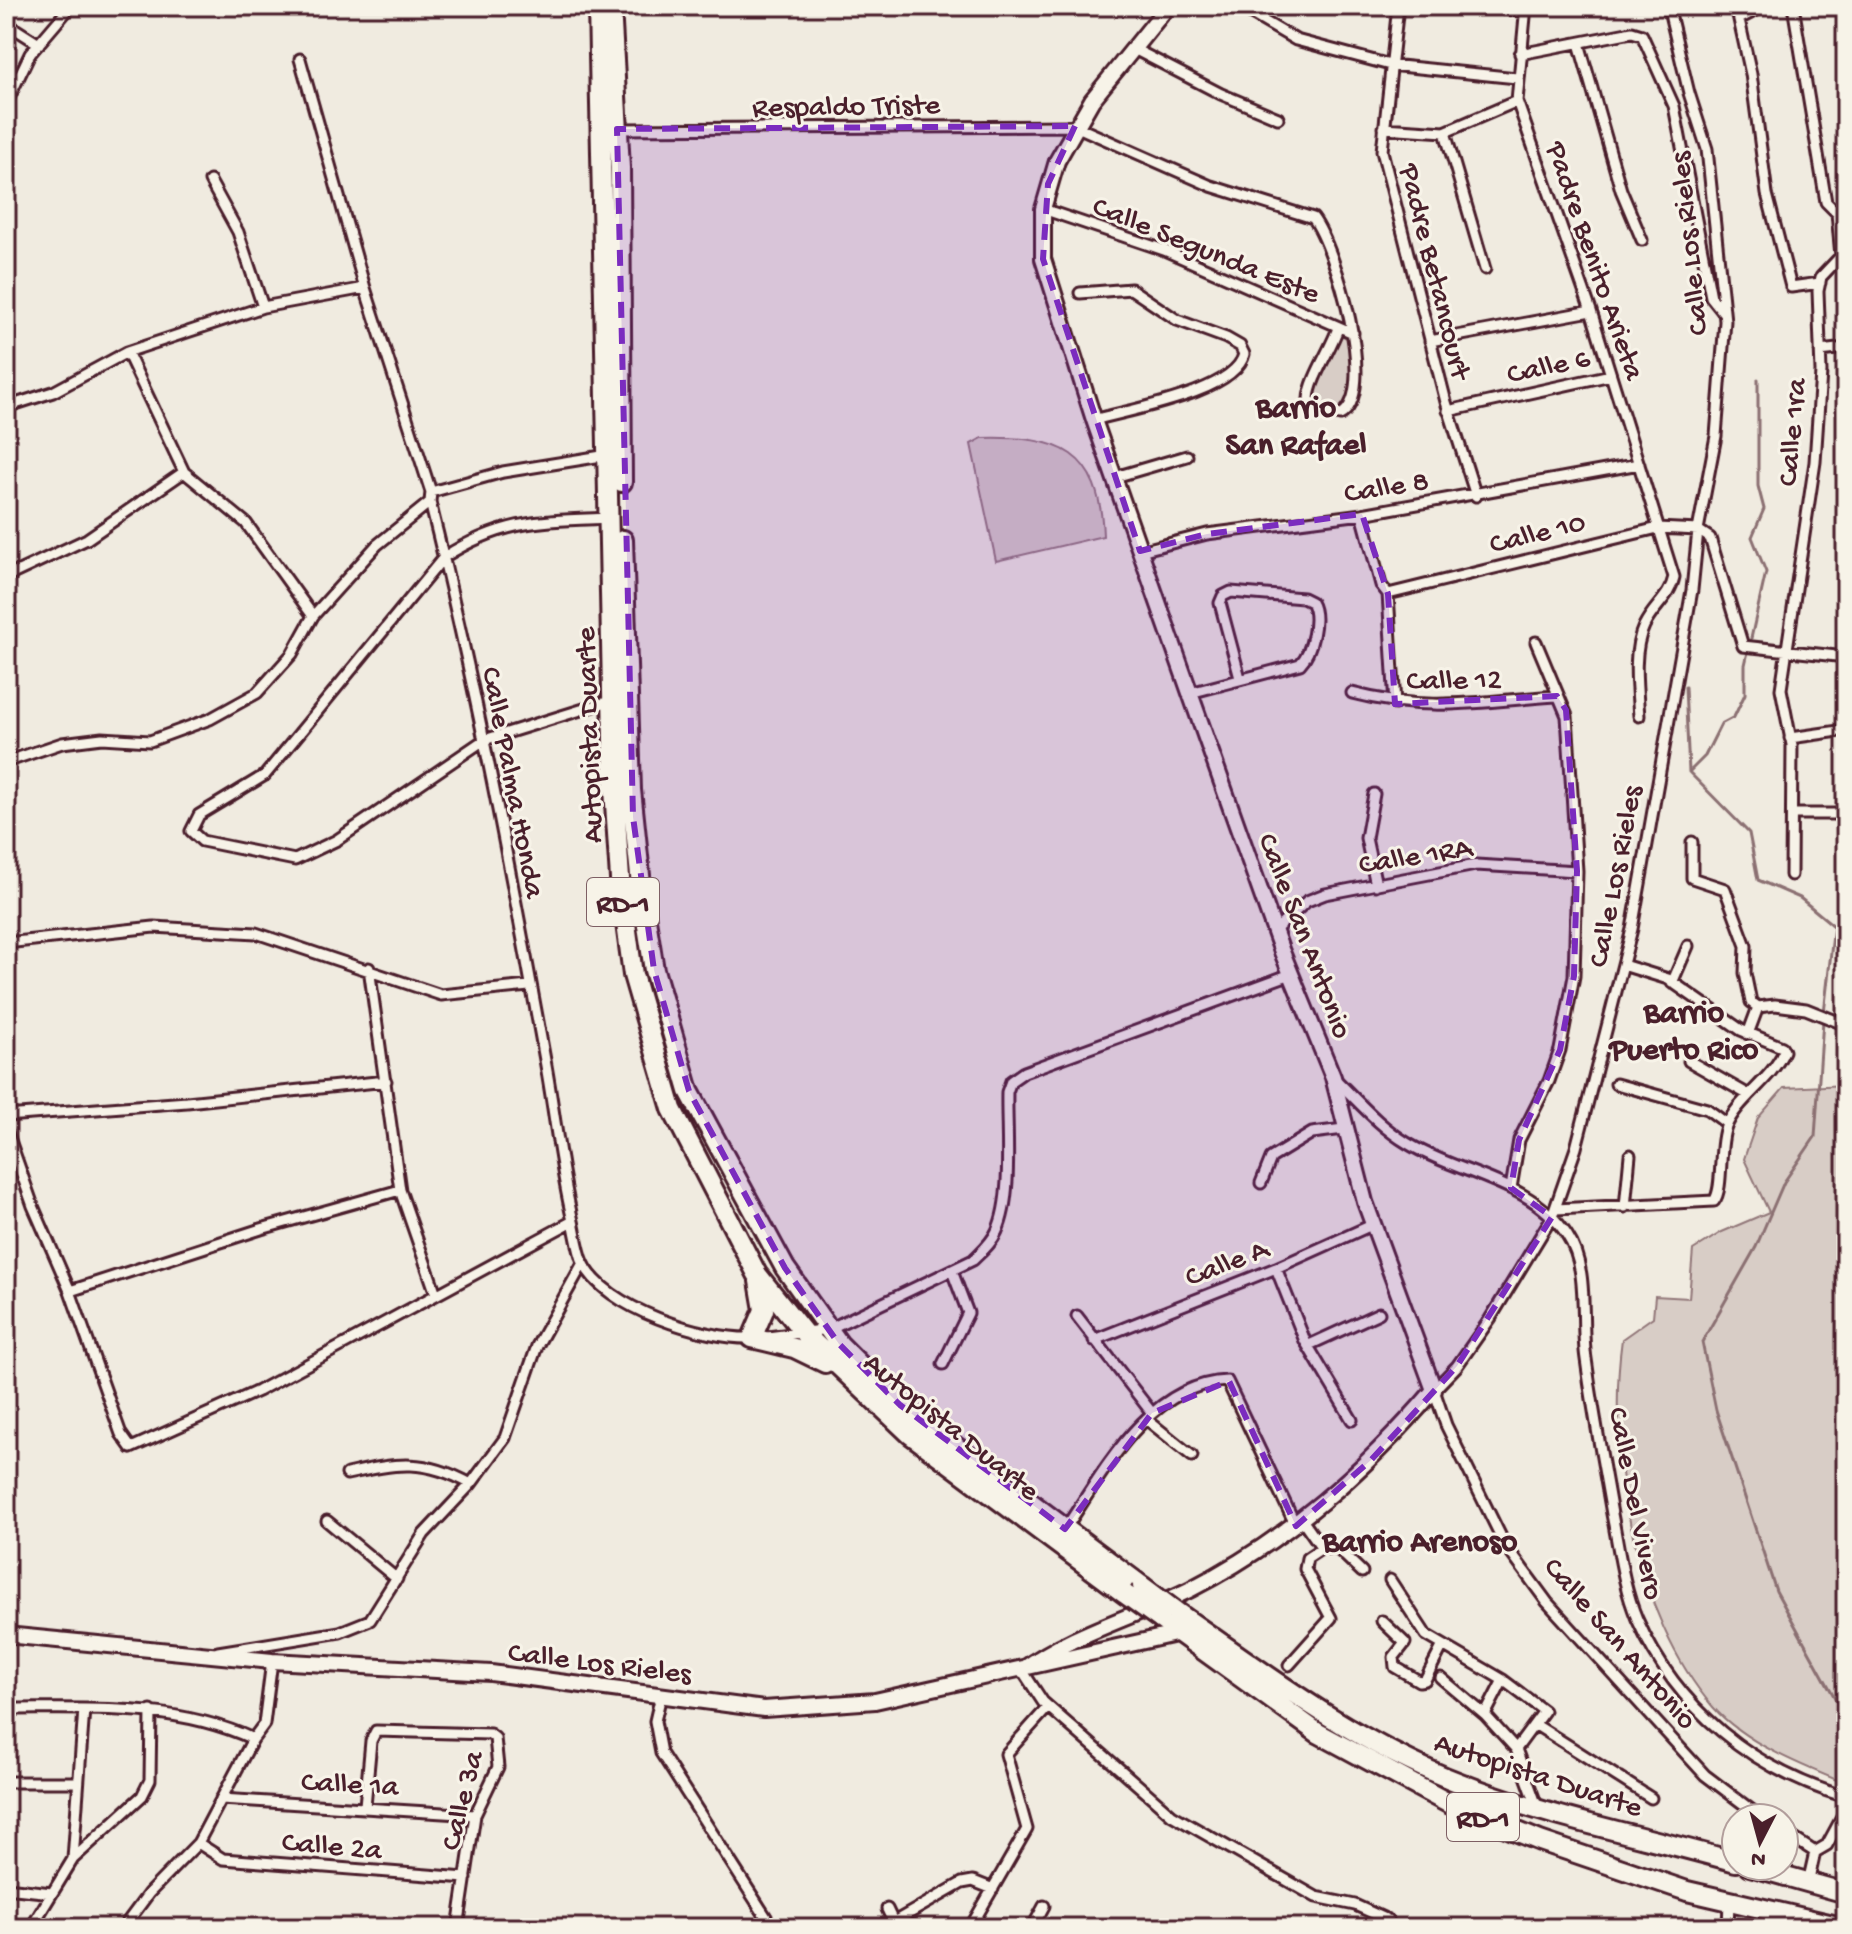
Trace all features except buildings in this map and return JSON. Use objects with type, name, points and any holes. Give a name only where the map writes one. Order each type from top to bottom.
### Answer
[{"type":"highway","name":"Autopista Duarte","points":[[604,10],[617,129],[631,790],[654,970],[689,1091],[785,1268],[839,1344],[900,1405],[1171,1608],[1371,1742],[1460,1783],[1538,1809],[1720,1858]]},
{"type":"highway","name":"Autopista Duarte","points":[[604,10],[613,700],[620,879],[633,975],[672,1109],[757,1274],[804,1333],[910,1434],[1125,1594],[1171,1608]]},
{"type":"highway","points":[[757,1274],[764,1310],[752,1338],[794,1348],[844,1373]]},
{"type":"highway","name":"Autopista Duarte","points":[[1171,1608],[1180,1633],[1318,1733],[1450,1804],[1540,1841],[1687,1891],[1846,1928]]},
{"type":"highway","points":[[1800,1881],[1846,1893]]},
{"type":"street","points":[[6,104],[30,54],[71,6]]},
{"type":"street","name":"Calle San Antonio","points":[[1168,6],[1136,50],[1092,100],[1075,126],[1057,161],[1043,209],[1043,259],[1094,420],[1274,931],[1333,1077],[1344,1129],[1374,1224],[1446,1425],[1505,1545],[1547,1602],[1705,1775],[1741,1802]]},
{"type":"street","points":[[1238,6],[1296,40],[1390,65],[1517,78]]},
{"type":"street","name":"Padre Betancourt","points":[[1398,6],[1382,151],[1388,185],[1448,411],[1476,496]]},
{"type":"street","points":[[1489,6],[1526,9]]},
{"type":"street","name":"Calle Los Rieles","points":[[1022,1670],[1103,1625],[1171,1608],[1300,1523],[1371,1460],[1457,1366],[1490,1319],[1554,1213],[1591,1100],[1623,965],[1692,590],[1698,530],[1716,436],[1723,312],[1707,149],[1689,93],[1668,6]]},
{"type":"street","points":[[1736,6],[1751,74],[1767,194],[1791,287],[1820,283],[1821,277],[1841,256],[1841,212],[1826,202],[1793,6]]},
{"type":"street","points":[[1739,19],[1764,6]]},
{"type":"street","name":"Padre Benito Arieta","points":[[1526,9],[1517,101],[1591,311],[1674,577],[1671,592],[1658,603],[1643,628],[1638,651],[1639,716]]},
{"type":"street","points":[[6,23],[39,44]]},
{"type":"street","points":[[1520,54],[1632,32],[1642,35],[1674,106],[1711,297],[1723,312]]},
{"type":"street","points":[[1579,43],[1621,190],[1642,240]]},
{"type":"street","points":[[1136,50],[1221,94],[1278,118]]},
{"type":"street","name":"Calle Palma Honda","points":[[300,59],[365,288],[431,497],[484,740],[573,1221],[583,1263],[605,1290],[671,1324],[735,1339],[829,1329],[973,1260],[992,1242],[999,1228],[1005,1198],[1007,1092],[1011,1081],[1024,1072],[1291,974]]},
{"type":"street","points":[[1384,128],[1445,132],[1517,101]]},
{"type":"street","points":[[1075,126],[1211,186],[1313,218],[1343,295],[1355,350],[1352,402],[1345,413],[1331,415],[1312,406],[1309,391],[1338,328]]},
{"type":"street","name":"Respaldo Triste","points":[[617,129],[1075,126]]},
{"type":"street","points":[[1445,132],[1485,269]]},
{"type":"street","points":[[210,181],[238,232],[263,307]]},
{"type":"street","name":"Calle Segunda Este","points":[[1043,209],[1164,250],[1353,333]]},
{"type":"street","name":"Calle 1ra","points":[[1791,875],[1793,814],[1790,738],[1781,689],[1815,462],[1820,283]]},
{"type":"street","points":[[6,407],[53,392],[127,352],[263,307],[365,288]]},
{"type":"street","points":[[1080,293],[1131,289],[1177,320],[1240,346],[1244,354],[1240,365],[1216,384],[1094,420]]},
{"type":"street","points":[[1430,341],[1591,311]]},
{"type":"street","points":[[1820,351],[1846,348]]},
{"type":"street","points":[[127,352],[184,472],[246,523],[313,616]]},
{"type":"street","name":"Calle 6","points":[[1448,411],[1611,375]]},
{"type":"street","points":[[6,762],[62,743],[102,738],[150,741],[210,719],[257,693],[292,654],[313,616],[377,545],[431,497],[503,472],[609,455]]},
{"type":"street","points":[[1115,477],[1187,456]]},
{"type":"street","name":"Calle 8","points":[[1140,551],[1207,534],[1476,496],[1639,464]]},
{"type":"street","points":[[6,577],[87,539],[184,472]]},
{"type":"street","points":[[1362,514],[1381,585],[1388,594],[1395,704]]},
{"type":"street","points":[[611,518],[526,521],[476,537],[444,557],[265,775],[199,815],[191,831],[202,841],[295,860],[337,840],[484,740],[613,700]]},
{"type":"street","name":"Calle 10","points":[[1388,594],[1658,528],[1698,530]]},
{"type":"street","points":[[1698,530],[1710,538],[1743,646],[1784,653],[1844,656],[1846,640]]},
{"type":"street","points":[[1190,693],[1240,678],[1292,668],[1306,658],[1314,615],[1311,602],[1303,598],[1231,592],[1223,596],[1220,603],[1240,678]]},
{"type":"street","points":[[1511,1188],[1519,1140],[1549,1081],[1571,1006],[1577,871],[1567,716],[1536,642]]},
{"type":"street","name":"Calle 12","points":[[1352,693],[1395,704],[1504,703],[1557,696]]},
{"type":"street","points":[[1790,738],[1846,730]]},
{"type":"street","points":[[1374,794],[1366,838],[1376,885]]},
{"type":"street","points":[[1793,814],[1846,814]]},
{"type":"street","points":[[1692,842],[1692,878],[1725,889],[1746,946],[1745,973],[1751,1002],[1758,1007],[1775,1005],[1817,1013],[1844,1025]]},
{"type":"street","name":"Calle 1RA","points":[[1274,931],[1307,901],[1325,894],[1476,865],[1577,871]]},
{"type":"street","points":[[6,943],[154,927],[256,933],[369,968],[441,995],[529,986]]},
{"type":"street","points":[[1672,983],[1688,946]]},
{"type":"street","points":[[1333,1077],[1383,1126],[1408,1144],[1511,1188],[1554,1213],[1705,1203],[1717,1199],[1718,1157],[1726,1123],[1777,1067],[1783,1049],[1748,1034],[1672,983],[1623,965]]},
{"type":"street","points":[[369,968],[400,1190],[436,1294]]},
{"type":"street","points":[[1748,1034],[1758,1007]]},
{"type":"street","points":[[1689,1061],[1749,1095]]},
{"type":"street","points":[[6,1116],[187,1102],[386,1081]]},
{"type":"street","points":[[1616,1084],[1715,1112],[1726,1123]]},
{"type":"street","points":[[6,1129],[33,1206],[70,1291],[121,1434],[131,1448],[258,1391],[573,1221]]},
{"type":"street","points":[[1261,1183],[1271,1158],[1312,1133],[1344,1129]]},
{"type":"street","points":[[1625,1207],[1630,1155]]},
{"type":"street","points":[[70,1291],[261,1229],[400,1190]]},
{"type":"street","name":"Calle Del Vivero","points":[[1554,1213],[1568,1235],[1576,1256],[1599,1448],[1621,1562],[1644,1634],[1677,1685],[1721,1733],[1772,1769],[1846,1797]]},
{"type":"street","name":"Calle A","points":[[1094,1340],[1276,1268],[1374,1224]]},
{"type":"street","points":[[207,1654],[350,1628],[370,1620],[424,1534],[471,1484],[505,1438],[537,1346],[583,1263]]},
{"type":"street","points":[[1276,1268],[1309,1345],[1352,1420]]},
{"type":"street","points":[[943,1364],[968,1313],[952,1271]]},
{"type":"street","points":[[1309,1345],[1379,1313]]},
{"type":"street","points":[[1077,1316],[1149,1416],[1192,1456]]},
{"type":"street","points":[[1065,1529],[1113,1457],[1149,1416],[1215,1382],[1227,1381],[1300,1523],[1322,1548]]},
{"type":"street","points":[[347,1474],[418,1464],[447,1470],[471,1484]]},
{"type":"street","points":[[327,1521],[397,1579]]},
{"type":"street","points":[[1289,1665],[1331,1618],[1304,1563],[1322,1548],[1338,1549],[1362,1572]]},
{"type":"street","points":[[1390,1580],[1419,1627],[1443,1645],[1503,1680],[1544,1711],[1516,1749]]},
{"type":"street","points":[[1382,1621],[1405,1643],[1394,1657],[1395,1667],[1419,1681],[1425,1680],[1443,1645]]},
{"type":"street","name":"Calle Los Rieles","points":[[6,1635],[272,1661],[491,1673],[780,1708],[875,1701],[1180,1633]]},
{"type":"street","points":[[123,1928],[149,1893],[198,1843],[264,1724],[272,1661]]},
{"type":"street","points":[[1022,1670],[1034,1693],[1048,1707],[1134,1784],[1192,1828],[1316,1897],[1355,1905],[1388,1920],[1389,1928]]},
{"type":"street","points":[[1441,1678],[1485,1715],[1516,1749],[1538,1809]]},
{"type":"street","points":[[1485,1715],[1503,1680]]},
{"type":"street","points":[[661,1695],[655,1721],[661,1753],[773,1928]]},
{"type":"street","points":[[970,1928],[1027,1829],[1006,1754],[1048,1707]]},
{"type":"street","points":[[6,1709],[151,1711],[222,1725],[253,1739]]},
{"type":"street","points":[[73,1859],[84,1709]]},
{"type":"street","points":[[31,1928],[73,1859],[142,1796],[150,1780],[151,1711]]},
{"type":"street","points":[[1536,1725],[1651,1798]]},
{"type":"street","name":"Calle 3a","points":[[365,1806],[371,1741],[376,1731],[490,1734],[498,1743],[498,1767],[475,1815],[458,1928]]},
{"type":"street","points":[[6,1782],[78,1782]]},
{"type":"street","name":"Calle 1a","points":[[221,1799],[475,1815]]},
{"type":"street","points":[[1808,1883],[1815,1852],[1827,1845],[1846,1810]]},
{"type":"street","points":[[1800,1842],[1815,1852]]},
{"type":"street","name":"Calle 2a","points":[[198,1843],[223,1859],[466,1878]]},
{"type":"street","points":[[887,1909],[895,1925],[962,1883],[973,1881],[993,1889]]},
{"type":"street","points":[[6,1888],[52,1893]]},
{"type":"street","points":[[1728,1928],[1729,1901]]},
{"type":"street","points":[[1032,1928],[1044,1906]]},
{"type":"street","points":[[1457,1928],[1476,1928]]},
{"type":"highlighted area","points":[[1075,126],[1048,184],[1043,259],[1140,551],[1207,534],[1362,514],[1388,594],[1395,704],[1557,696],[1566,710],[1577,871],[1574,976],[1560,1050],[1519,1140],[1511,1188],[1552,1217],[1457,1366],[1371,1460],[1296,1526],[1229,1381],[1152,1413],[1065,1529],[900,1405],[839,1344],[785,1268],[689,1091],[654,970],[633,817],[617,129]]},
{"type":"shaded area","points":[[1341,335],[1349,339],[1353,357],[1349,393],[1342,409],[1316,405],[1312,391]]},
{"type":"shaded area","points":[[982,438],[1033,440],[1054,445],[1071,454],[1084,467],[1094,484],[1103,536],[996,561],[971,444]]},
{"type":"shaded area","points":[[1846,1085],[1844,1783],[1774,1752],[1741,1732],[1713,1707],[1686,1670],[1664,1628],[1632,1533],[1618,1433],[1618,1384],[1622,1339],[1653,1317],[1655,1296],[1689,1298],[1693,1250],[1722,1232],[1769,1212],[1744,1159],[1758,1118],[1784,1088]]},
{"type":"waterway","points":[[1689,772],[1705,756],[1721,724],[1734,717],[1745,694],[1745,665],[1766,572],[1752,537],[1764,509],[1758,486],[1758,379]]},
{"type":"waterway","points":[[1685,687],[1689,772],[1749,833],[1758,880],[1800,898],[1834,926],[1824,1013]]},
{"type":"waterway","points":[[1823,1020],[1815,1137],[1784,1182],[1756,1247],[1702,1342],[1716,1410],[1776,1591],[1846,1718]]},
{"type":"district","name":"Barrio San Rafael","points":[[1296,424]]},
{"type":"district","name":"Barrio Puerto Rico","points":[[1684,1028]]},
{"type":"district","name":"Barrio Arenoso","points":[[1420,1539]]}]
